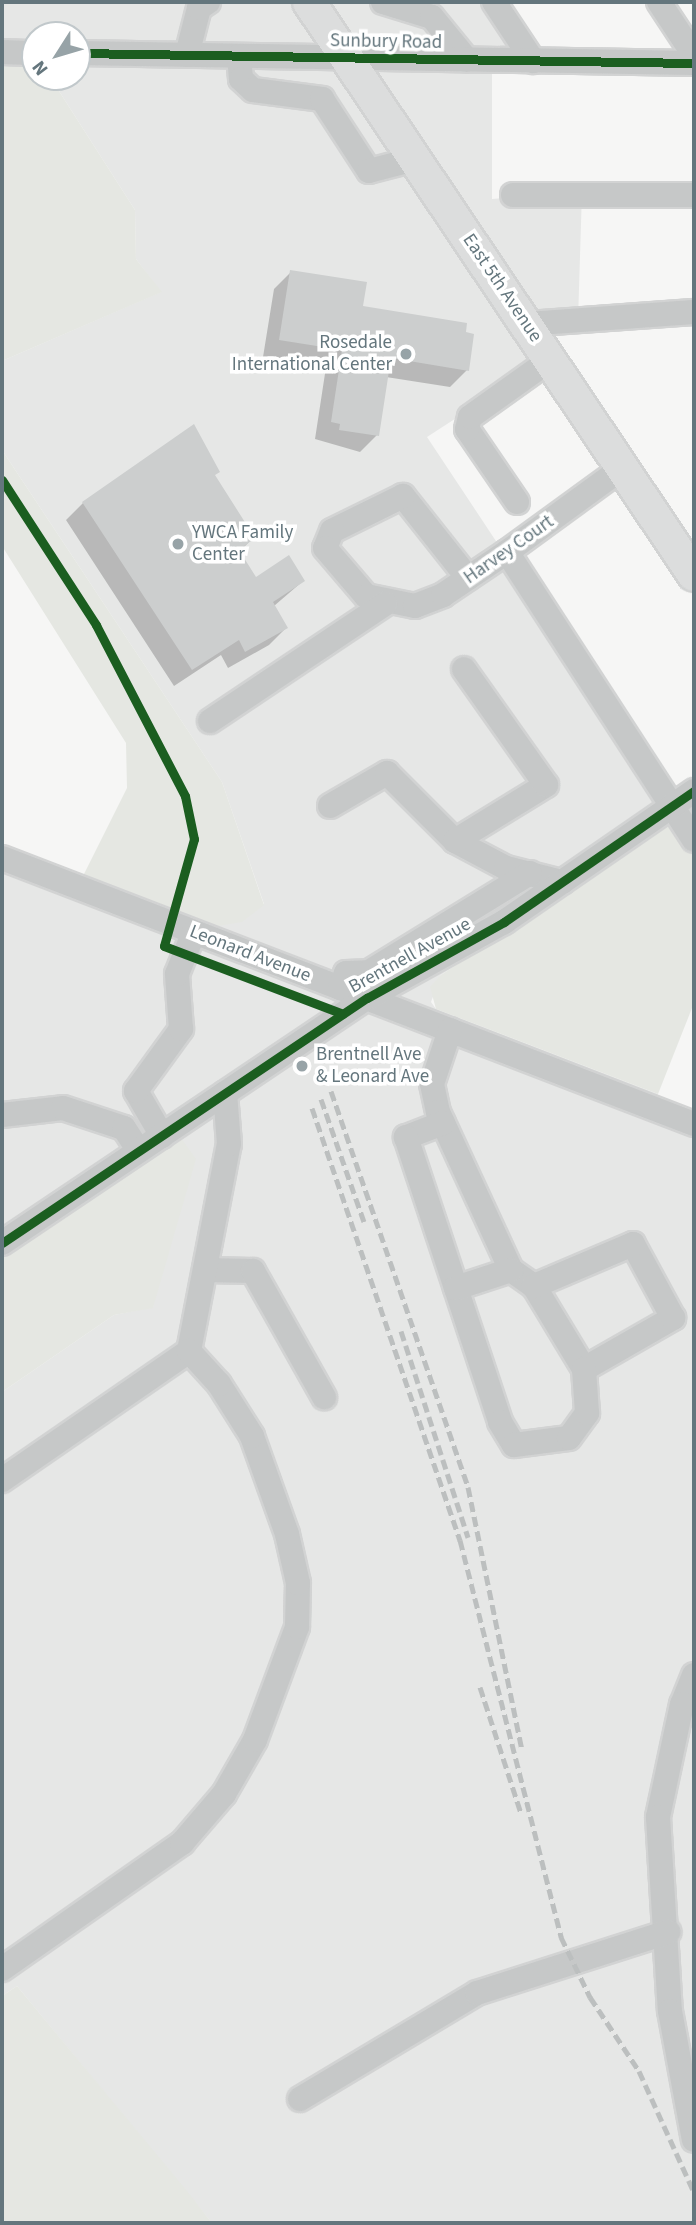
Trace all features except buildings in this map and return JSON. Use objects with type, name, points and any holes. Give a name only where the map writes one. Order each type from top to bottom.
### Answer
[{"type":"main road","name":"East 5th Avenue","points":[[309,2],[694,575]]},
{"type":"street","points":[[187,55],[199,8],[208,2]]},
{"type":"street","points":[[383,2],[432,17],[467,60]]},
{"type":"street","points":[[494,2],[533,61]]},
{"type":"street","points":[[659,2],[694,55]]},
{"type":"street","points":[[2,52],[21,53]]},
{"type":"street","name":"Sunbury Road","points":[[91,53],[694,63]]},
{"type":"street","points":[[239,56],[241,79],[253,90],[322,100],[369,171],[415,159]]},
{"type":"street","points":[[513,195],[694,195]]},
{"type":"street","points":[[526,324],[692,319]]},
{"type":"street","points":[[517,502],[467,429],[470,417],[550,360]]},
{"type":"street","name":"Harvey Court","points":[[385,604],[415,606],[468,578],[622,468]]},
{"type":"street","points":[[210,721],[385,604],[350,582],[325,548],[332,531],[403,496],[468,578]]},
{"type":"street","points":[[507,552],[694,840]]},
{"type":"street","points":[[455,841],[546,785],[464,669]]},
{"type":"street","points":[[330,806],[387,773],[455,841],[530,873],[562,882]]},
{"type":"street","name":"Brentnell Avenue","points":[[2,1243],[367,998],[429,970],[694,791]]},
{"type":"street","name":"Leonard Avenue","points":[[2,858],[694,1124]]},
{"type":"street","points":[[340,988],[346,973],[369,972],[530,873]]},
{"type":"street","points":[[162,1136],[136,1091],[181,1029],[177,974],[194,932]]},
{"type":"street","points":[[414,944],[429,970]]},
{"type":"street","points":[[443,1124],[406,1137],[456,1289],[514,1445],[569,1437],[587,1413],[584,1368],[534,1286],[511,1270],[443,1124],[432,1084],[450,1030]]},
{"type":"street","points":[[2,1480],[189,1351],[229,1144],[225,1094]]},
{"type":"street","points":[[2,1115],[63,1108],[124,1128],[139,1151]]},
{"type":"street","points":[[534,1286],[633,1244],[673,1318],[584,1368]]},
{"type":"street","points":[[205,1270],[253,1271],[324,1398]]},
{"type":"street","points":[[456,1289],[511,1270]]},
{"type":"street","points":[[2,1969],[182,1843],[224,1794],[255,1740],[297,1627],[299,1583],[287,1534],[252,1436],[219,1384],[189,1351]]},
{"type":"street","points":[[694,1675],[658,1817],[668,1932],[670,2011],[694,2140]]},
{"type":"street","points":[[300,2099],[477,1993],[668,1932]]},
{"type":"shaded area","points":[[2,2],[493,2],[532,62],[492,63],[492,199],[582,192],[578,321],[525,330],[546,360],[427,437],[679,817],[441,975],[431,1002],[436,1009],[658,1094],[653,1108],[694,1124],[694,2223],[212,2223],[17,1986],[2,1996],[2,1392],[114,1315],[153,1307],[181,1138],[2,1258],[2,848],[212,927],[264,904],[222,782],[2,450],[2,361],[161,292],[136,259],[135,210],[59,91],[91,91],[91,21],[21,21],[21,66],[2,66]]},
{"type":"shaded area","points":[[2,66],[21,66],[21,91],[59,91],[135,210],[136,259],[162,292],[2,361]]},
{"type":"shaded area","points":[[2,450],[222,782],[264,905],[242,922],[212,927],[82,878],[127,788],[126,743],[2,546]]},
{"type":"shaded area","points":[[671,822],[694,854],[694,1003],[658,1094],[436,1009],[430,987],[441,975]]},
{"type":"shaded area","points":[[181,1138],[196,1159],[153,1308],[114,1315],[2,1392],[2,1258]]},
{"type":"shaded area","points":[[17,1986],[212,2223],[2,2223],[2,1996]]},
{"type":"railway","points":[[331,1091],[468,1487],[522,1750]]},
{"type":"railway","points":[[321,1099],[364,1222]]},
{"type":"railway","points":[[312,1108],[460,1540],[561,1937],[590,1997],[639,2071],[694,2192]]},
{"type":"railway","points":[[401,1331],[468,1537]]},
{"type":"railway","points":[[480,1687],[521,1813]]},
{"type":"cycle path","points":[[91,53],[694,63]]},
{"type":"cycle path","points":[[2,480],[96,625],[185,796],[194,839],[164,946],[343,1014]]},
{"type":"cycle path","points":[[2,1243],[367,998],[504,922],[694,791]]},
{"type":"place","name":"Rosedale International Center","points":[[406,354]]},
{"type":"place","name":"YWCA Family Center","points":[[178,544]]},
{"type":"place","name":"Brentnell Ave & Leonard Ave","points":[[302,1066]]}]
